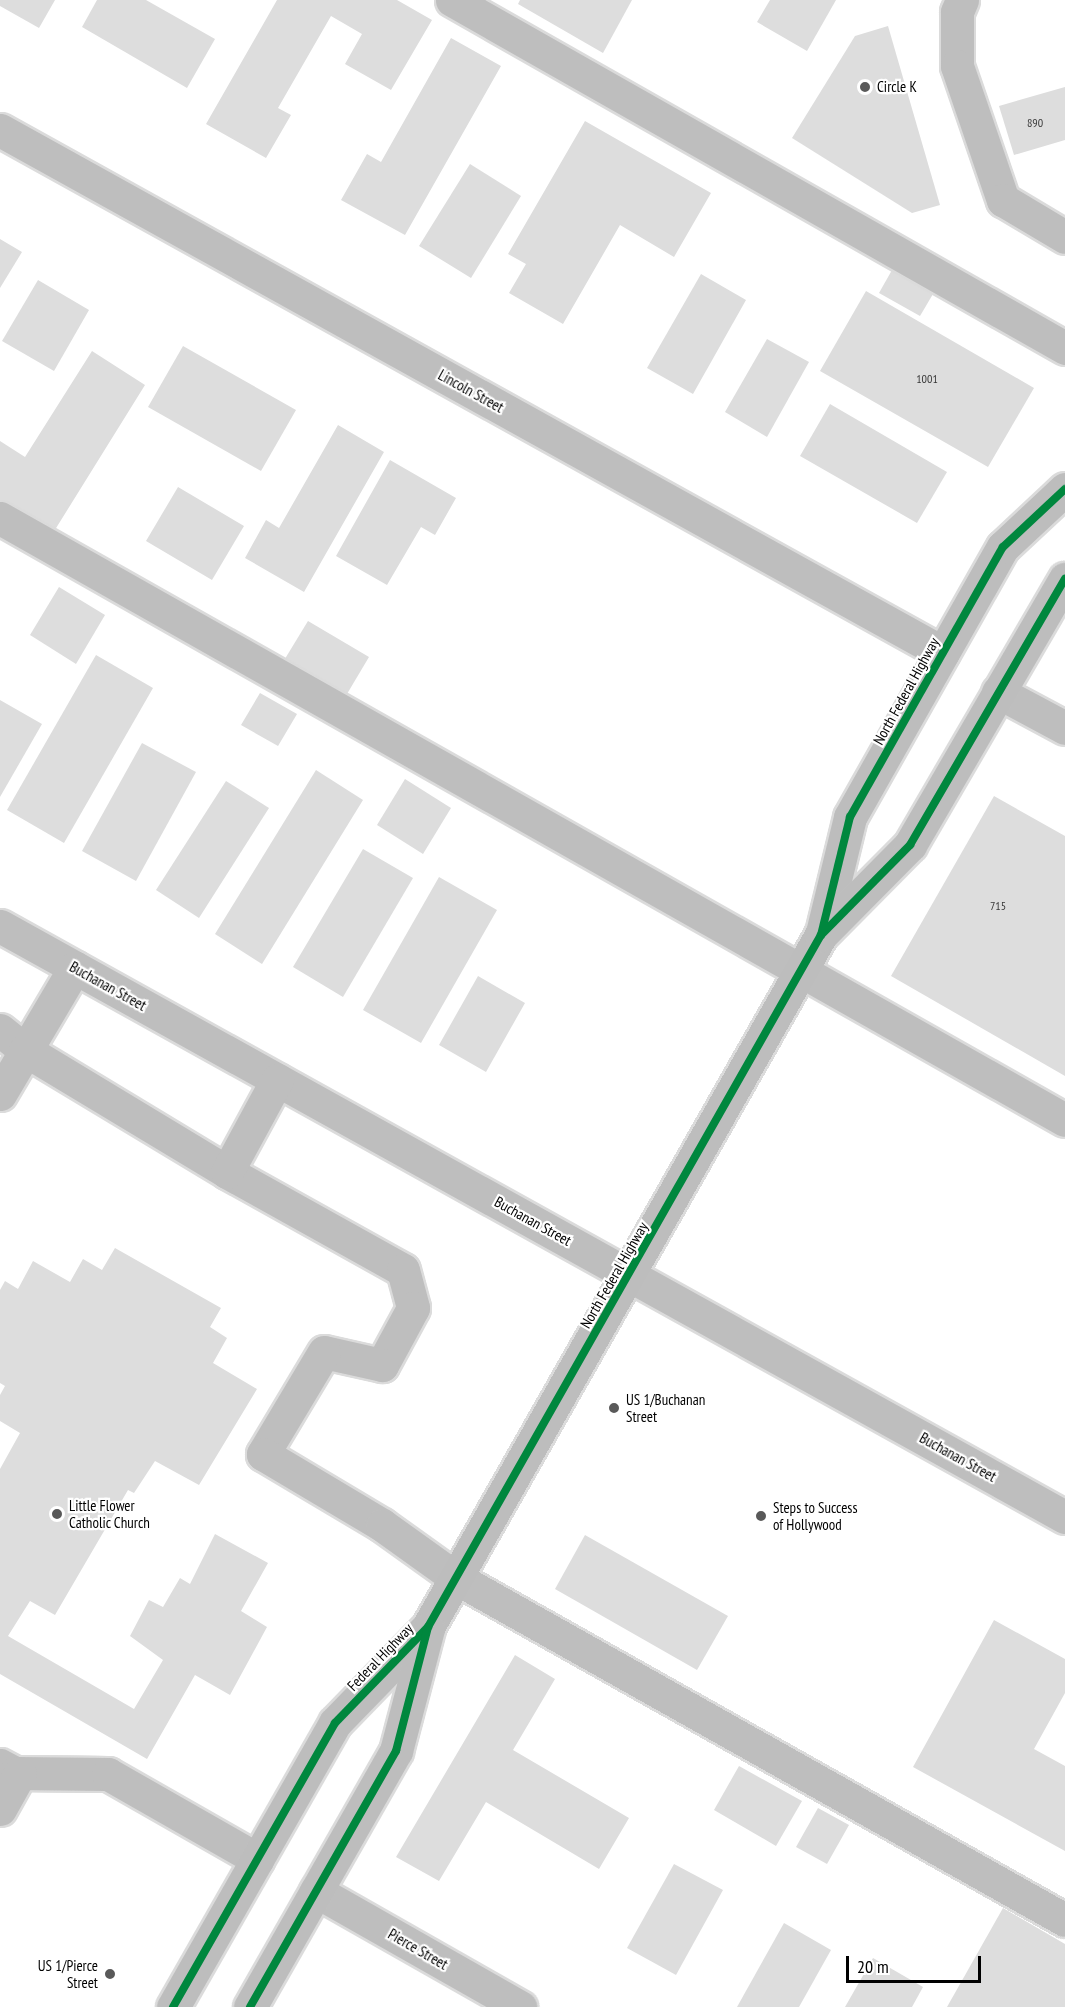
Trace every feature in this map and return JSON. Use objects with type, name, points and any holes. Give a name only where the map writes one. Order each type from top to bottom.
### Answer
[{"type":"main road","name":"North Federal Highway","points":[[428,1627],[821,935],[850,817],[1003,547],[1065,489]]},
{"type":"main road","name":"North Federal Highway","points":[[821,935],[910,845],[1065,579]]},
{"type":"main road","name":"Federal Highway","points":[[172,2007],[335,1723],[428,1627]]},
{"type":"main road","name":"Federal Highway","points":[[250,2007],[396,1751],[428,1627]]},
{"type":"street","points":[[452,0],[1065,348]]},
{"type":"street","points":[[962,0],[957,12],[957,66],[1003,200],[1065,237]]},
{"type":"street","name":"Lincoln Street","points":[[0,130],[943,653]]},
{"type":"street","points":[[0,518],[802,969],[1065,1120]]},
{"type":"street","points":[[998,692],[1065,728]]},
{"type":"street","name":"Buchanan Street","points":[[0,926],[1065,1517]]},
{"type":"street","points":[[0,1094],[12,1040],[75,967]]},
{"type":"street","points":[[12,1040],[227,1172],[403,1270],[413,1308],[382,1365],[324,1352],[263,1454],[382,1525],[456,1578],[1065,1920]]},
{"type":"street","points":[[227,1172],[277,1080]]},
{"type":"street","points":[[0,1809],[10,1769],[108,1774],[257,1859]]},
{"type":"street","name":"Pierce Street","points":[[316,1891],[520,2007]]},
{"type":"building","points":[[0,0],[55,0],[39,28],[0,6]]},
{"type":"building","points":[[97,0],[146,0],[215,39],[187,88],[82,27]]},
{"type":"building","points":[[277,0],[397,0],[432,20],[391,90],[345,64],[362,34],[331,16],[278,108],[291,115],[266,158],[206,124]]},
{"type":"building","points":[[520,0],[632,0],[603,53],[518,4]]},
{"type":"building","points":[[770,0],[836,0],[807,51],[757,22]]},
{"type":"building","name":"Circle K","points":[[888,26],[940,205],[912,213],[792,138],[855,36]]},
{"type":"building","points":[[451,38],[501,66],[405,235],[341,200],[367,154],[381,162]]},
{"type":"building","points":[[1065,87],[1065,140],[1014,155],[999,106]]},
{"type":"building","points":[[585,121],[711,193],[674,257],[620,225],[563,324],[509,293],[526,264],[508,254]]},
{"type":"building","points":[[470,164],[521,196],[471,278],[419,246]]},
{"type":"building","points":[[0,239],[22,252],[0,288]]},
{"type":"building","points":[[892,270],[933,294],[920,316],[879,293]]},
{"type":"building","points":[[701,274],[746,300],[693,394],[647,368]]},
{"type":"building","points":[[38,280],[89,310],[54,371],[2,341]]},
{"type":"building","points":[[866,291],[1034,388],[988,467],[820,371]]},
{"type":"building","points":[[767,339],[809,362],[767,437],[725,412]]},
{"type":"building","points":[[183,346],[296,410],[261,471],[148,407]]},
{"type":"building","points":[[92,351],[145,385],[53,533],[0,500],[0,441],[25,457]]},
{"type":"building","points":[[830,404],[947,472],[917,523],[800,456]]},
{"type":"building","points":[[338,425],[384,452],[304,592],[245,558],[266,520],[279,528]]},
{"type":"building","points":[[390,460],[456,498],[435,535],[421,527],[387,585],[336,556]]},
{"type":"building","points":[[178,487],[244,526],[212,580],[146,541]]},
{"type":"building","points":[[59,587],[105,615],[76,664],[30,635]]},
{"type":"building","points":[[308,621],[369,657],[344,699],[283,662]]},
{"type":"building","points":[[96,655],[153,688],[64,843],[7,810]]},
{"type":"building","points":[[260,693],[297,714],[278,746],[241,725]]},
{"type":"building","points":[[0,700],[42,724],[0,797]]},
{"type":"building","points":[[142,743],[196,772],[136,881],[82,851]]},
{"type":"building","points":[[316,770],[363,800],[262,964],[215,934]]},
{"type":"building","points":[[405,779],[451,808],[423,854],[377,825]]},
{"type":"building","points":[[226,781],[269,808],[199,918],[156,890]]},
{"type":"building","points":[[994,796],[1065,836],[1065,1076],[891,976]]},
{"type":"building","points":[[363,849],[413,878],[343,997],[293,967]]},
{"type":"building","points":[[439,877],[497,910],[421,1043],[363,1010]]},
{"type":"building","points":[[478,976],[525,1003],[486,1072],[439,1045]]},
{"type":"building","name":"Little Flower Catholic Church","points":[[115,1248],[221,1308],[210,1327],[227,1338],[213,1363],[257,1389],[199,1485],[155,1461],[134,1493],[128,1490],[55,1615],[30,1601],[8,1636],[134,1709],[163,1660],[130,1636],[149,1600],[163,1607],[180,1578],[190,1584],[215,1534],[268,1563],[241,1611],[267,1627],[230,1695],[195,1675],[147,1759],[0,1674],[0,1469],[20,1433],[0,1421],[0,1395],[5,1386],[0,1383],[0,1290],[5,1281],[18,1289],[33,1261],[70,1282],[83,1259],[102,1270]]},
{"type":"building","points":[[585,1535],[728,1616],[697,1670],[555,1589]]},
{"type":"building","points":[[994,1620],[1065,1659],[1065,1693],[1034,1749],[1065,1766],[1065,1851],[913,1767]]},
{"type":"building","points":[[515,1655],[555,1679],[513,1750],[629,1818],[599,1869],[486,1802],[439,1881],[396,1857]]},
{"type":"building","points":[[739,1766],[802,1801],[776,1846],[714,1810]]},
{"type":"building","points":[[818,1808],[849,1825],[827,1864],[796,1847]]},
{"type":"building","points":[[674,1864],[723,1890],[676,1975],[627,1948]]},
{"type":"building","points":[[1003,1908],[1065,1944],[1065,2007],[947,2007]]},
{"type":"building","points":[[784,1923],[831,1950],[799,2007],[737,2007]]},
{"type":"building","points":[[873,1958],[923,1987],[912,2007],[845,2007]]},
{"type":"cycle path","points":[[821,935],[850,817],[1003,547],[1065,489]]},
{"type":"cycle path","points":[[173,2007],[335,1723],[428,1627],[821,935],[910,845],[1065,579]]},
{"type":"cycle path","points":[[250,2007],[396,1751],[428,1627]]},
{"type":"place","name":"Circle K","points":[[865,87]]},
{"type":"place","name":"US 1/Buchanan Street","points":[[614,1408]]},
{"type":"place","name":"Little Flower Catholic Church","points":[[57,1514]]},
{"type":"place","name":"Steps to Success of Hollywood","points":[[761,1516]]},
{"type":"place","name":"US 1/Pierce Street","points":[[110,1974]]}]
